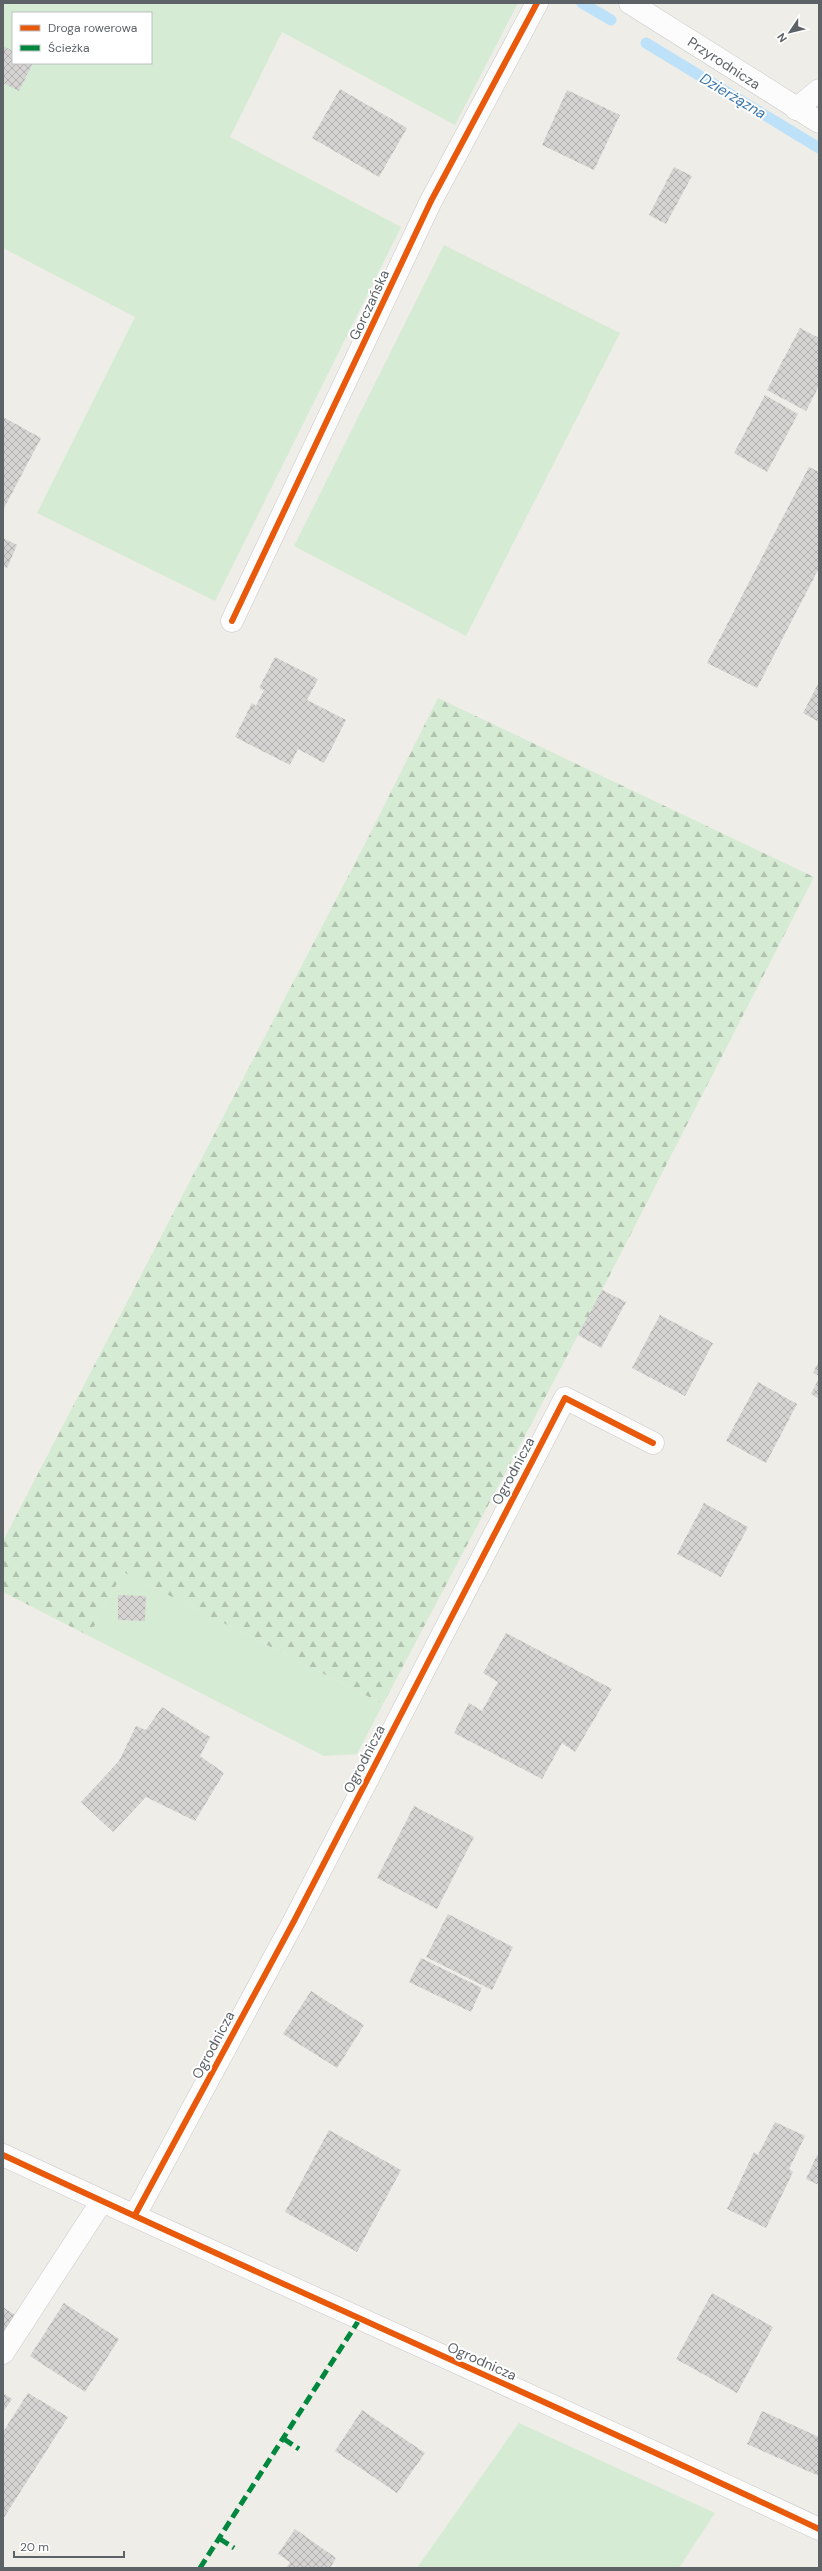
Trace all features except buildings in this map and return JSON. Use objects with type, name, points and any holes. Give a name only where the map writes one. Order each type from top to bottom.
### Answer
[{"type":"street","name":"Gorczańska","points":[[232,622],[431,201],[537,3]]},
{"type":"street","name":"Przyrodnicza","points":[[630,3],[796,109],[819,122]]},
{"type":"street","points":[[796,109],[819,90]]},
{"type":"street","name":"Ogrodnicza","points":[[135,2216],[294,1921],[565,1398],[652,1443]]},
{"type":"street","name":"Ogrodnicza","points":[[3,2154],[260,2275],[619,2436],[819,2529]]},
{"type":"street","points":[[3,2353],[102,2201]]},
{"type":"green space","points":[[3,3],[518,3],[455,125],[282,32],[230,137],[401,227],[215,601],[37,513],[135,317],[3,248]]},
{"type":"green space","points":[[444,245],[620,333],[466,636],[294,546]]},
{"type":"green space","points":[[438,698],[814,877],[602,1290],[383,1704],[123,1572],[89,1636],[3,1592],[3,1541],[368,838]]},
{"type":"green space","points":[[123,1572],[383,1704],[357,1754],[324,1756],[89,1636]],"holes":[[[118,1596],[146,1596],[145,1621],[118,1620]]]},
{"type":"green space","points":[[519,2423],[715,2513],[679,2568],[417,2568]]},
{"type":"waterway","name":"Dzierżązna","points":[[582,3],[611,20]]},
{"type":"waterway","name":"Dzierżązna","points":[[646,43],[819,148]]},
{"type":"marked path","points":[[200,2568],[359,2320]]},
{"type":"marked path","points":[[284,2439],[299,2449]]},
{"type":"marked path","points":[[220,2539],[234,2548]]},
{"type":"cycle path","points":[[232,621],[431,201],[537,3]]},
{"type":"cycle path","points":[[135,2215],[294,1921],[565,1398],[653,1443]]},
{"type":"cycle path","points":[[3,2155],[615,2434],[819,2529]]}]
